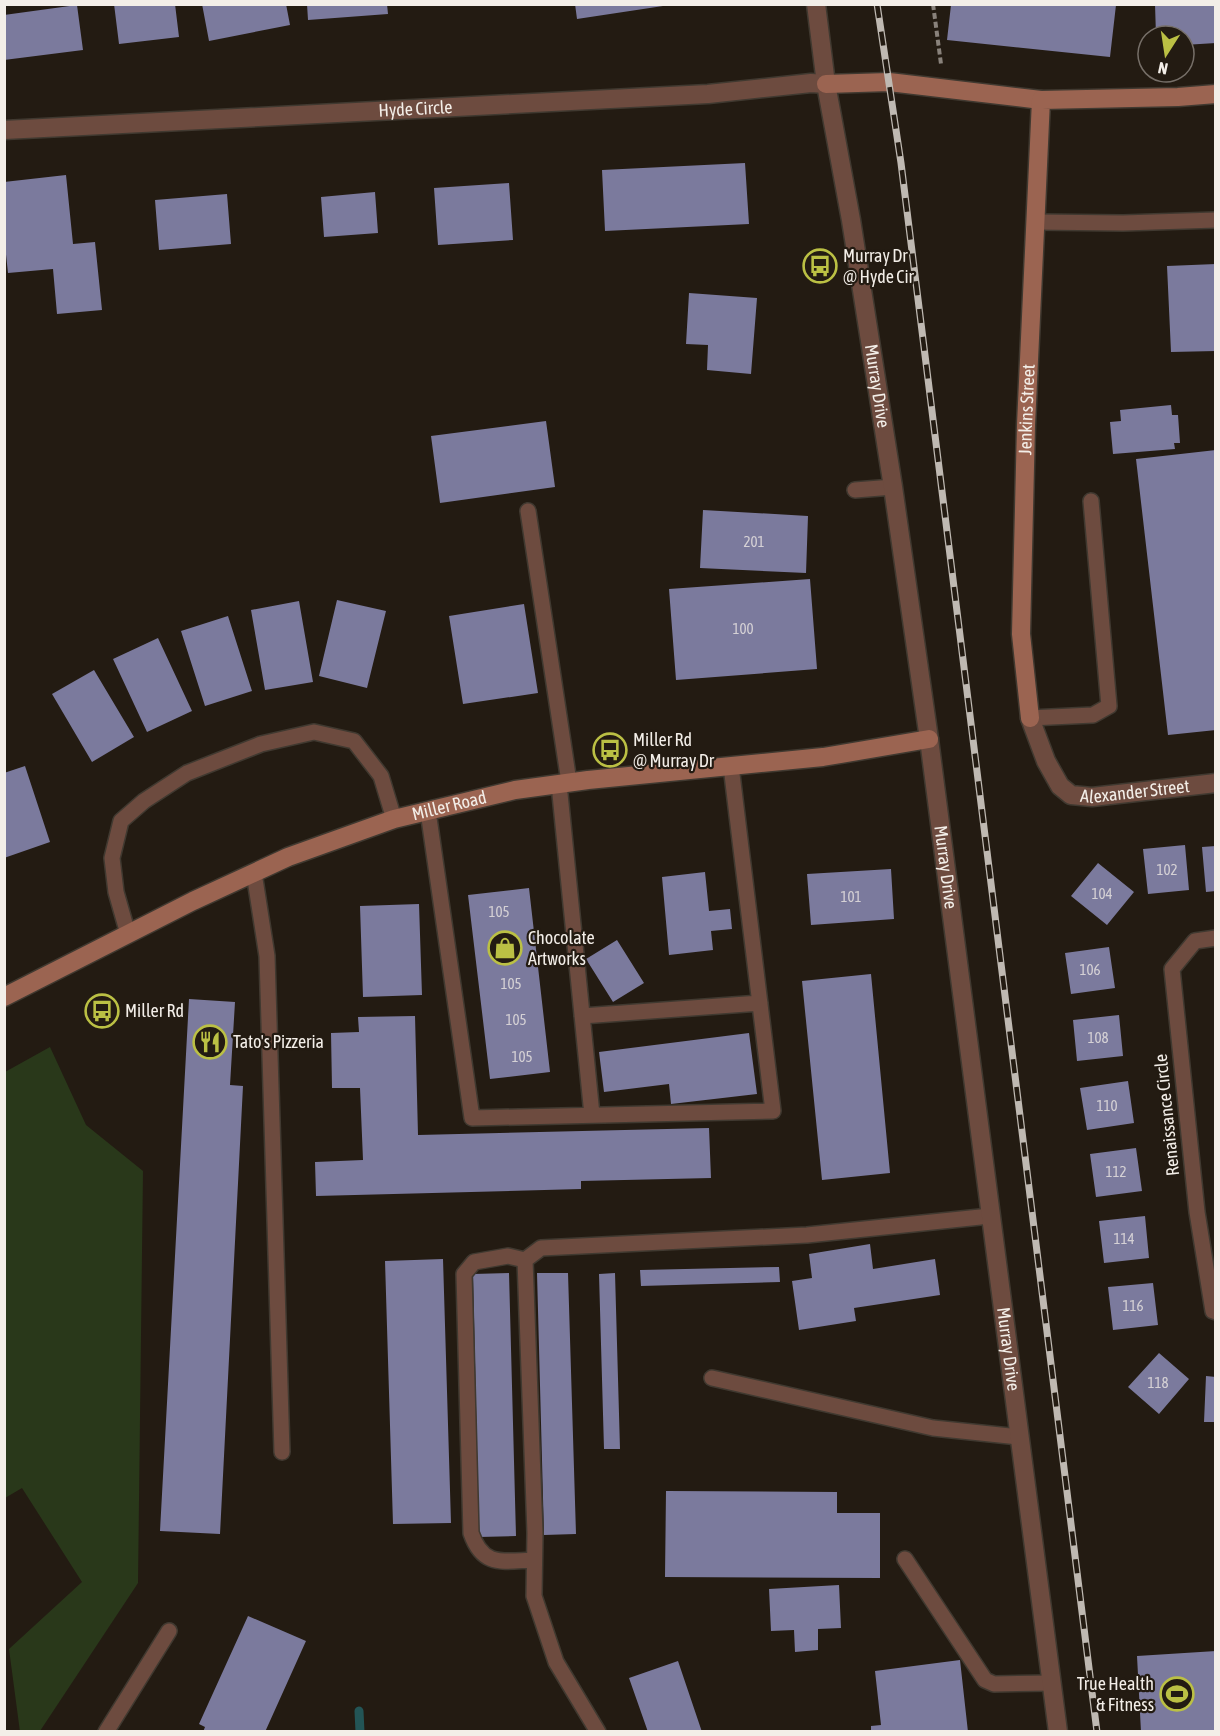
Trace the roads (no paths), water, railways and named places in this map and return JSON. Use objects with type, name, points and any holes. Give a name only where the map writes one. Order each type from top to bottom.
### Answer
[{"type":"street","name":"Murray Drive","points":[[816,4],[826,84],[851,220],[892,487],[928,739],[1058,1731]]},
{"type":"street","points":[[826,84],[889,82],[1041,100],[1215,94]]},
{"type":"street","name":"Hyde Circle","points":[[4,130],[708,94],[811,83],[826,84]]},
{"type":"street","name":"Jenkins Street","points":[[1030,718],[1021,634],[1026,425],[1041,100]]},
{"type":"street","name":"Alexander Street","points":[[1030,718],[1046,761],[1060,786],[1071,795],[1092,797],[1215,783]]},
{"type":"street","name":"Miller Road","points":[[4,997],[193,901],[288,857],[394,819],[514,790],[823,757],[928,739]]},
{"type":"lane","points":[[1035,222],[1123,223],[1215,220]]},
{"type":"lane","points":[[855,490],[892,487]]},
{"type":"lane","points":[[1030,718],[1093,715],[1109,706],[1091,501]]},
{"type":"lane","points":[[528,511],[564,783],[591,1115]]},
{"type":"lane","points":[[128,934],[117,892],[112,858],[121,821],[144,801],[187,773],[261,744],[314,732],[354,741],[381,776],[394,819]]},
{"type":"lane","points":[[428,811],[472,1118],[773,1111],[731,766]]},
{"type":"lane","points":[[254,873],[267,956],[282,1452]]},
{"type":"lane","name":"Renaissance Circle","points":[[1215,938],[1195,941],[1172,969],[1197,1212],[1215,1312]]},
{"type":"lane","points":[[582,1016],[760,1003]]},
{"type":"lane","points":[[525,1260],[541,1248],[807,1235],[990,1216]]},
{"type":"lane","points":[[525,1260],[508,1256],[474,1262],[464,1274],[471,1533],[475,1547],[485,1557],[498,1561],[534,1560]]},
{"type":"lane","points":[[525,1260],[534,1596],[556,1662],[598,1731]]},
{"type":"lane","points":[[712,1378],[933,1428],[1019,1437]]},
{"type":"lane","points":[[905,1559],[985,1680],[994,1684],[1051,1683]]},
{"type":"lane","points":[[106,1731],[169,1631]]},
{"type":"waterway","points":[[359,1711],[360,1732]]},
{"type":"railway","points":[[877,4],[901,163],[1097,1732]]},
{"type":"place","name":"Murray Dr @ Hyde Cir","points":[[820,266]]},
{"type":"place","name":"Miller Rd @ Murray Dr","points":[[610,750]]},
{"type":"place","name":"Chocolate Artworks","points":[[505,948]]},
{"type":"place","name":"Miller Rd","points":[[102,1011]]},
{"type":"place","name":"Tato's Pizzeria","points":[[210,1042]]},
{"type":"place","name":"True Health & Fitness","points":[[1177,1694]]}]
